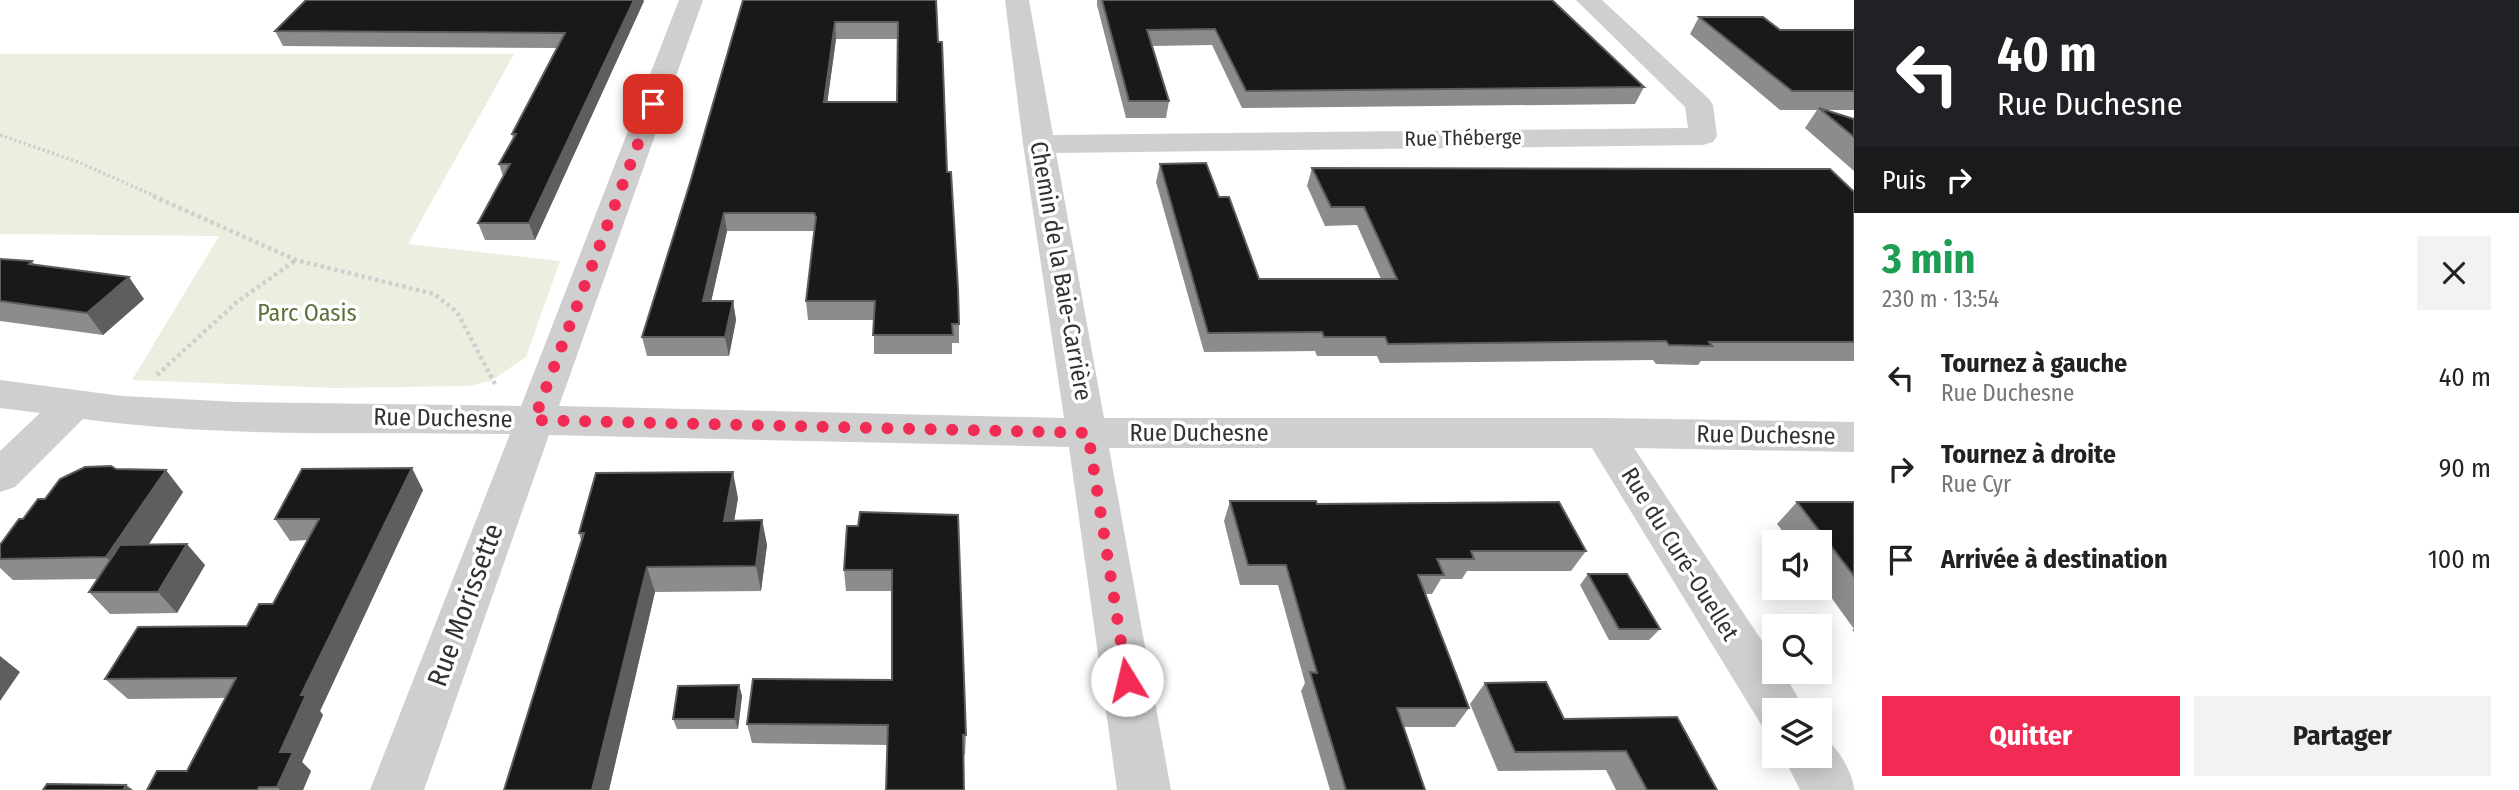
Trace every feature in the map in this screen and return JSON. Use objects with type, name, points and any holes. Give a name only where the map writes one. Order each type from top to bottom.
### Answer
[{"type":"street","name":"Rue Morissette","points":[[397,790],[691,0]]},
{"type":"street","name":"Chemin de la Baie-Carrière","points":[[1017,0],[1038,144],[1088,433],[1144,790]]},
{"type":"street","name":"Rue Théberge","points":[[1038,144],[1703,135],[1699,105],[1588,0]]},
{"type":"street","name":"Rue Duchesne","points":[[0,394],[122,410],[238,416],[1088,433],[1603,433],[1854,437]]},
{"type":"street","points":[[0,476],[75,403]]},
{"type":"street","name":"Rue du Curé-Ouellet","points":[[1603,433],[1772,698]]},
{"type":"street","points":[[1816,768],[1830,790]]},
{"type":"path","points":[[0,135],[78,162],[296,260],[435,294],[457,312],[491,381],[534,420]]},
{"type":"path","points":[[122,410],[237,302],[296,260]]},
{"type":"green space","name":"Parc Oasis","points":[[0,54],[514,54],[408,244],[560,261],[526,357],[491,381],[469,386],[334,388],[132,380],[219,236],[0,234]]},
{"type":"building","points":[[306,0],[634,0],[529,223],[478,223],[510,164],[499,164],[516,134],[512,134],[565,33],[275,31]]},
{"type":"building","points":[[743,0],[936,0],[938,42],[942,42],[947,172],[951,172],[958,289],[959,324],[952,324],[953,335],[873,335],[875,301],[806,301],[816,217],[814,213],[724,213],[703,301],[733,301],[725,337],[642,337]],"holes":[[[835,22],[898,22],[897,102],[824,102]]]},
{"type":"building","points":[[1102,0],[1552,0],[1644,87],[1246,91],[1215,29],[1147,30],[1169,101],[1129,101]]},
{"type":"building","points":[[1699,17],[1763,17],[1780,30],[1854,30],[1854,91],[1792,91]]},
{"type":"building","points":[[1819,108],[1854,119],[1854,137]]},
{"type":"building","points":[[1206,163],[1219,197],[1229,197],[1259,279],[1397,279],[1364,207],[1331,207],[1312,168],[1830,169],[1854,192],[1854,342],[1709,342],[1712,346],[1669,345],[1666,341],[1388,344],[1385,337],[1324,337],[1322,332],[1208,333],[1160,164]]},
{"type":"building","points":[[0,259],[32,261],[29,264],[129,277],[87,313],[0,301]]},
{"type":"building","points":[[111,466],[116,469],[166,470],[106,557],[0,559],[0,545],[19,519],[23,519],[38,499],[45,499],[60,479],[85,467]]},
{"type":"building","points":[[412,468],[301,695],[306,695],[280,752],[293,752],[277,787],[259,787],[257,790],[147,790],[157,771],[187,771],[236,678],[105,679],[138,627],[247,626],[259,604],[273,604],[319,519],[275,519],[302,469]]},
{"type":"building","points":[[733,472],[724,521],[762,520],[756,566],[647,567],[592,790],[504,790],[584,533],[579,533],[596,473]]},
{"type":"building","points":[[1230,501],[1316,501],[1317,504],[1559,502],[1586,551],[1471,551],[1474,559],[1437,559],[1444,575],[1418,575],[1469,708],[1397,708],[1425,790],[1346,790],[1310,672],[1317,673],[1286,565],[1248,565]]},
{"type":"building","points":[[1797,502],[1854,502],[1854,576],[1832,547],[1832,530],[1819,530]]},
{"type":"building","points":[[860,512],[958,515],[966,735],[963,735],[964,790],[886,790],[888,725],[747,724],[753,679],[892,680],[892,570],[844,570],[847,526],[858,526]]},
{"type":"building","points":[[187,544],[158,592],[89,592],[120,545]]},
{"type":"building","points":[[1588,574],[1627,574],[1660,629],[1619,629]]},
{"type":"building","points":[[1546,682],[1564,719],[1677,717],[1717,790],[1647,790],[1626,751],[1515,752],[1485,683]]},
{"type":"building","points":[[739,685],[735,719],[673,719],[678,686]]},
{"type":"building","points":[[47,784],[126,785],[123,790],[43,790]]},
{"type":"route","points":[[653,104],[534,420],[1088,433],[1127,680]]}]
